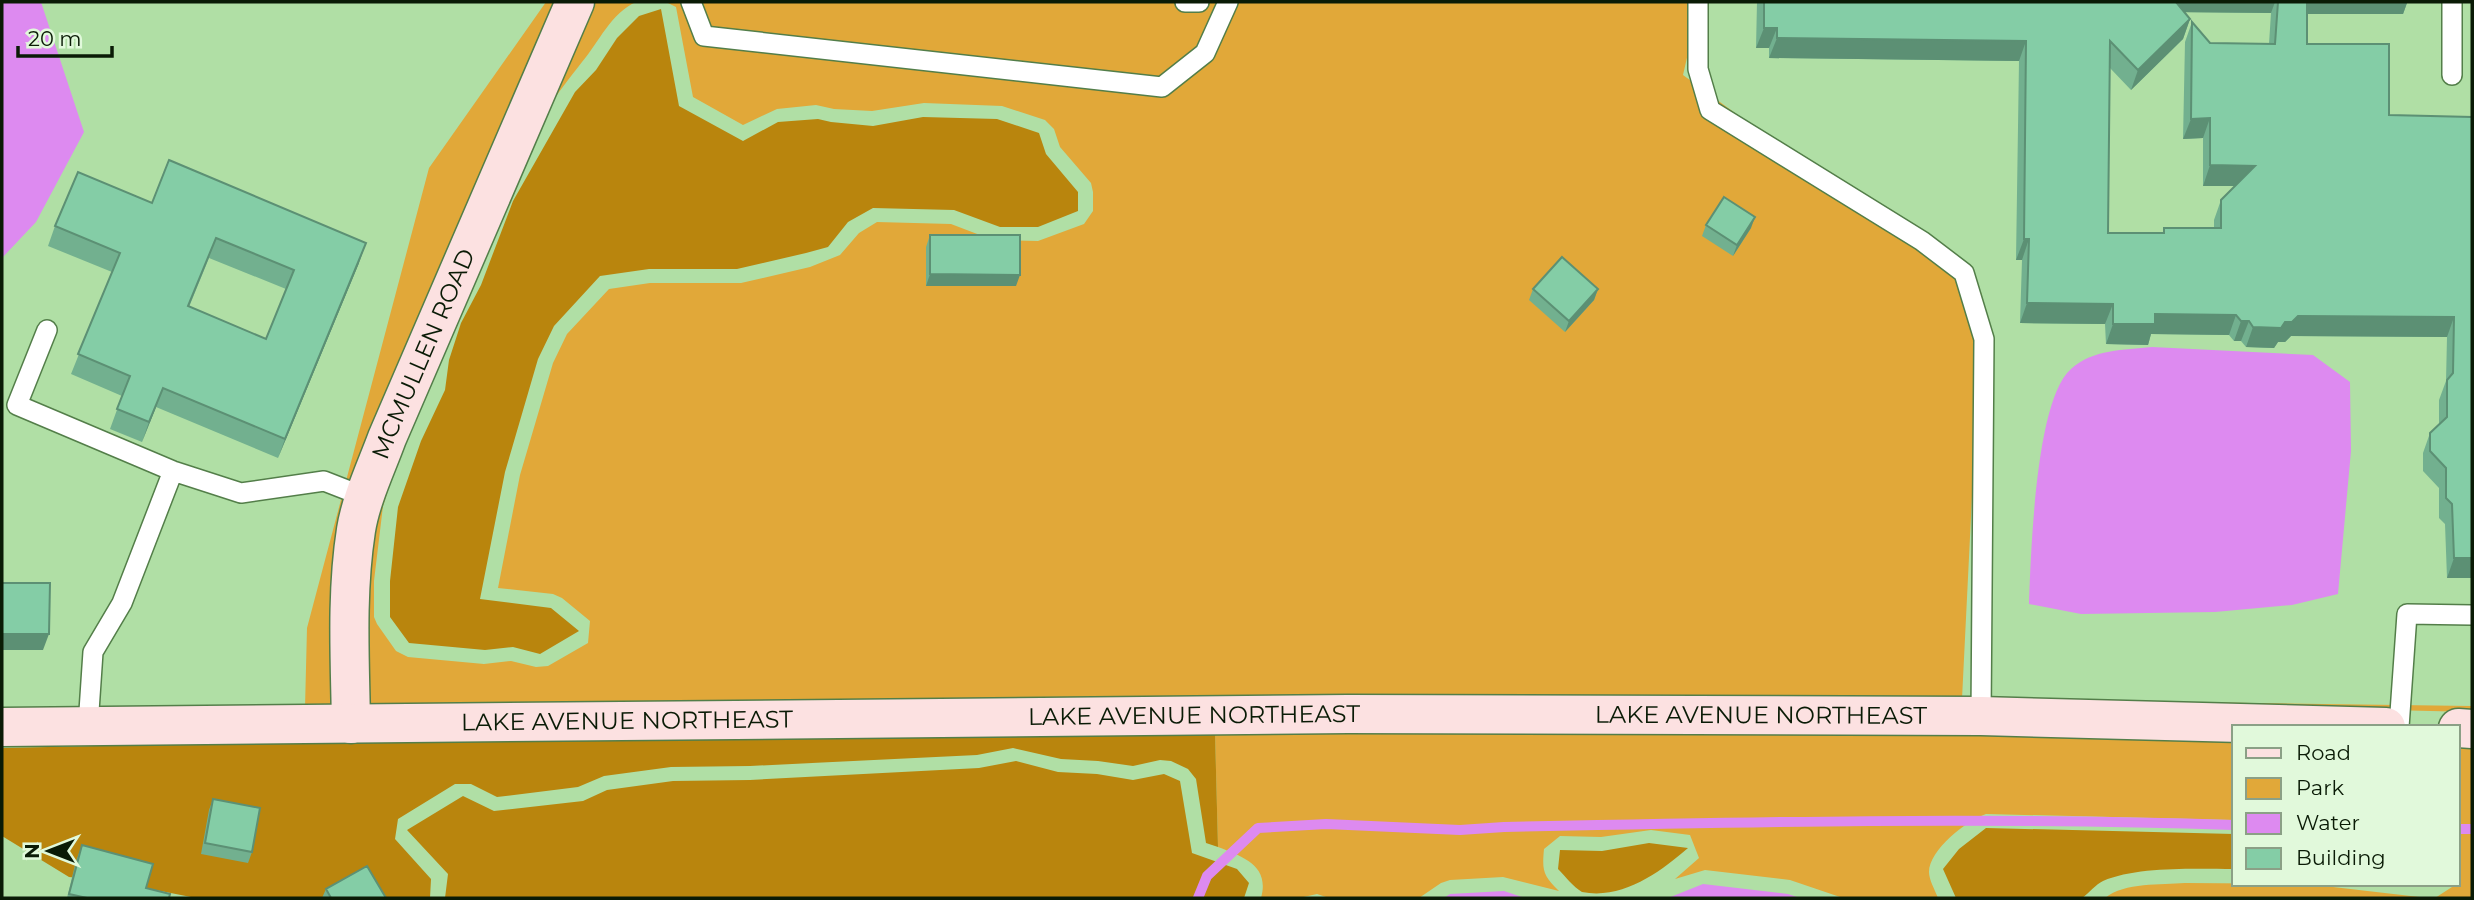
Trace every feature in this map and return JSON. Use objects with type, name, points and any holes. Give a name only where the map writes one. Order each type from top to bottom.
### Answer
[{"type":"street","name":"MCMULLEN ROAD","points":[[351,724],[349,593],[357,528],[365,497],[392,426],[575,2]]},
{"type":"street","name":"LAKE AVENUE NORTHEAST","points":[[2,727],[1348,714],[1981,716],[2312,725]]},
{"type":"lane","points":[[691,2],[704,36],[1162,87],[1205,53],[1228,2]]},
{"type":"lane","points":[[1185,2],[1199,2]]},
{"type":"lane","points":[[1698,2],[1698,68],[1710,110],[1922,241],[1964,274],[1984,339],[1981,716]]},
{"type":"lane","points":[[2452,2],[2452,75]]},
{"type":"lane","points":[[47,330],[17,405],[173,471],[242,493],[324,481],[365,497]]},
{"type":"lane","points":[[88,726],[93,652],[122,603],[173,471]]},
{"type":"lane","points":[[2399,725],[2407,614],[2472,615]]},
{"type":"green space","points":[[546,2],[555,2],[370,432],[338,527],[331,591],[332,708],[305,708],[307,628],[429,168]]},
{"type":"green space","points":[[594,2],[636,2],[612,21],[547,111]]},
{"type":"green space","points":[[666,2],[1697,2],[1698,10],[1683,75],[1982,294],[1962,699],[2472,706],[2472,712],[1981,700],[369,708],[367,618],[371,551],[380,511],[399,457],[383,506],[374,581],[374,617],[396,651],[408,657],[484,664],[511,661],[536,667],[548,666],[588,643],[590,621],[562,598],[553,594],[498,588],[520,475],[553,363],[567,334],[609,289],[650,283],[741,283],[810,267],[840,255],[859,233],[877,222],[951,224],[993,240],[1038,241],[1084,224],[1093,211],[1091,183],[1060,147],[1054,129],[1045,120],[1002,106],[924,103],[872,111],[816,105],[777,109],[743,125],[693,97],[676,7]]},
{"type":"green space","points":[[1215,732],[1980,733],[2232,739],[2232,820],[1986,814],[1960,829],[1935,854],[1929,872],[1938,898],[1843,898],[1790,880],[1705,870],[1675,879],[1699,858],[1690,835],[1651,830],[1601,837],[1560,836],[1544,849],[1543,863],[1547,876],[1559,891],[1503,877],[1450,880],[1419,898],[1329,898],[1317,894],[1299,898],[1261,898],[1262,878],[1253,864],[1218,847]]},
{"type":"green space","points":[[2460,744],[2472,745],[2472,898],[2435,898],[2452,887],[2460,886]]},
{"type":"green space","points":[[2154,884],[2324,886],[2428,898],[2105,898],[2123,889]]},
{"type":"shaded area","points":[[661,9],[679,106],[743,141],[778,122],[818,119],[873,126],[923,117],[997,119],[1039,133],[1046,154],[1078,192],[1078,211],[1038,227],[1000,227],[954,210],[873,208],[848,222],[828,247],[806,253],[737,269],[649,269],[600,276],[554,326],[538,359],[505,472],[480,599],[551,608],[579,631],[540,654],[513,647],[485,650],[409,643],[390,617],[390,581],[398,507],[421,441],[445,390],[449,360],[461,323],[481,285],[513,201],[575,92],[596,70],[617,38],[639,16]]},
{"type":"shaded area","points":[[1215,732],[1218,847],[1206,843],[1196,779],[1188,769],[1171,761],[1160,760],[1133,766],[1061,759],[1013,748],[977,755],[671,767],[604,776],[578,787],[497,797],[471,784],[455,784],[398,819],[395,839],[431,879],[430,898],[196,898],[110,881],[69,877],[2,836],[2,748],[323,741]]},
{"type":"shaded area","points":[[1016,761],[1058,772],[1097,774],[1133,780],[1164,774],[1180,781],[1192,853],[1237,869],[1249,883],[1244,898],[445,898],[448,874],[407,830],[463,796],[494,811],[583,801],[607,790],[673,781],[750,780],[979,768]]},
{"type":"shaded area","points":[[1986,828],[2232,834],[2232,869],[2167,869],[2117,876],[2098,884],[2082,898],[1956,898],[1943,869],[1959,849]]},
{"type":"shaded area","points":[[1649,843],[1688,848],[1653,875],[1612,892],[1582,892],[1558,869],[1560,850],[1602,851]]},
{"type":"water","points":[[2,2],[41,2],[84,132],[36,222],[2,258]]},
{"type":"water","points":[[2152,347],[2313,355],[2350,382],[2351,451],[2338,594],[2292,605],[2215,612],[2081,614],[2029,604],[2037,480],[2042,444],[2059,386],[2071,369],[2089,358],[2109,352]]},
{"type":"water","points":[[1703,884],[1788,894],[1800,898],[1668,898]]},
{"type":"water","points":[[1504,891],[1525,898],[1444,898],[1450,894]]},
{"type":"building","points":[[1764,2],[2176,2],[2190,19],[2138,70],[2110,41],[2108,233],[2164,233],[2164,228],[2221,228],[2221,200],[2255,166],[2210,165],[2210,118],[2191,119],[2192,22],[2210,43],[2275,44],[2278,2],[2307,2],[2307,44],[2389,44],[2389,115],[2472,117],[2472,558],[2454,558],[2452,504],[2446,498],[2446,468],[2430,451],[2430,433],[2447,417],[2447,380],[2453,373],[2454,317],[2298,316],[2292,322],[2285,322],[2281,328],[2253,327],[2249,321],[2241,321],[2236,315],[2155,314],[2155,324],[2113,324],[2113,304],[2027,303],[2029,239],[2024,239],[2026,41],[1777,38],[1777,28],[1764,28]]},
{"type":"building","points":[[169,160],[366,243],[285,439],[163,388],[149,422],[117,409],[130,376],[78,354],[120,253],[55,226],[78,172],[152,203]],"holes":[[[216,238],[294,270],[266,339],[188,306]]]},
{"type":"building","points":[[1724,197],[1755,217],[1737,245],[1706,225]]},
{"type":"building","points":[[930,235],[1020,235],[1020,275],[930,274]]},
{"type":"building","points":[[1562,257],[1598,289],[1569,321],[1533,289]]},
{"type":"building","points":[[2,583],[50,583],[49,634],[2,634]]},
{"type":"building","points":[[213,799],[260,808],[252,852],[205,843]]},
{"type":"building","points":[[82,845],[153,864],[146,888],[170,894],[169,898],[87,898],[69,894]]},
{"type":"building","points":[[367,866],[386,898],[331,898],[326,889]]},
{"type":"waterway","points":[[1198,898],[1207,876],[1258,828],[1326,824],[1460,830],[1869,821],[2232,825]]},
{"type":"waterway","points":[[2460,829],[2472,829]]}]
